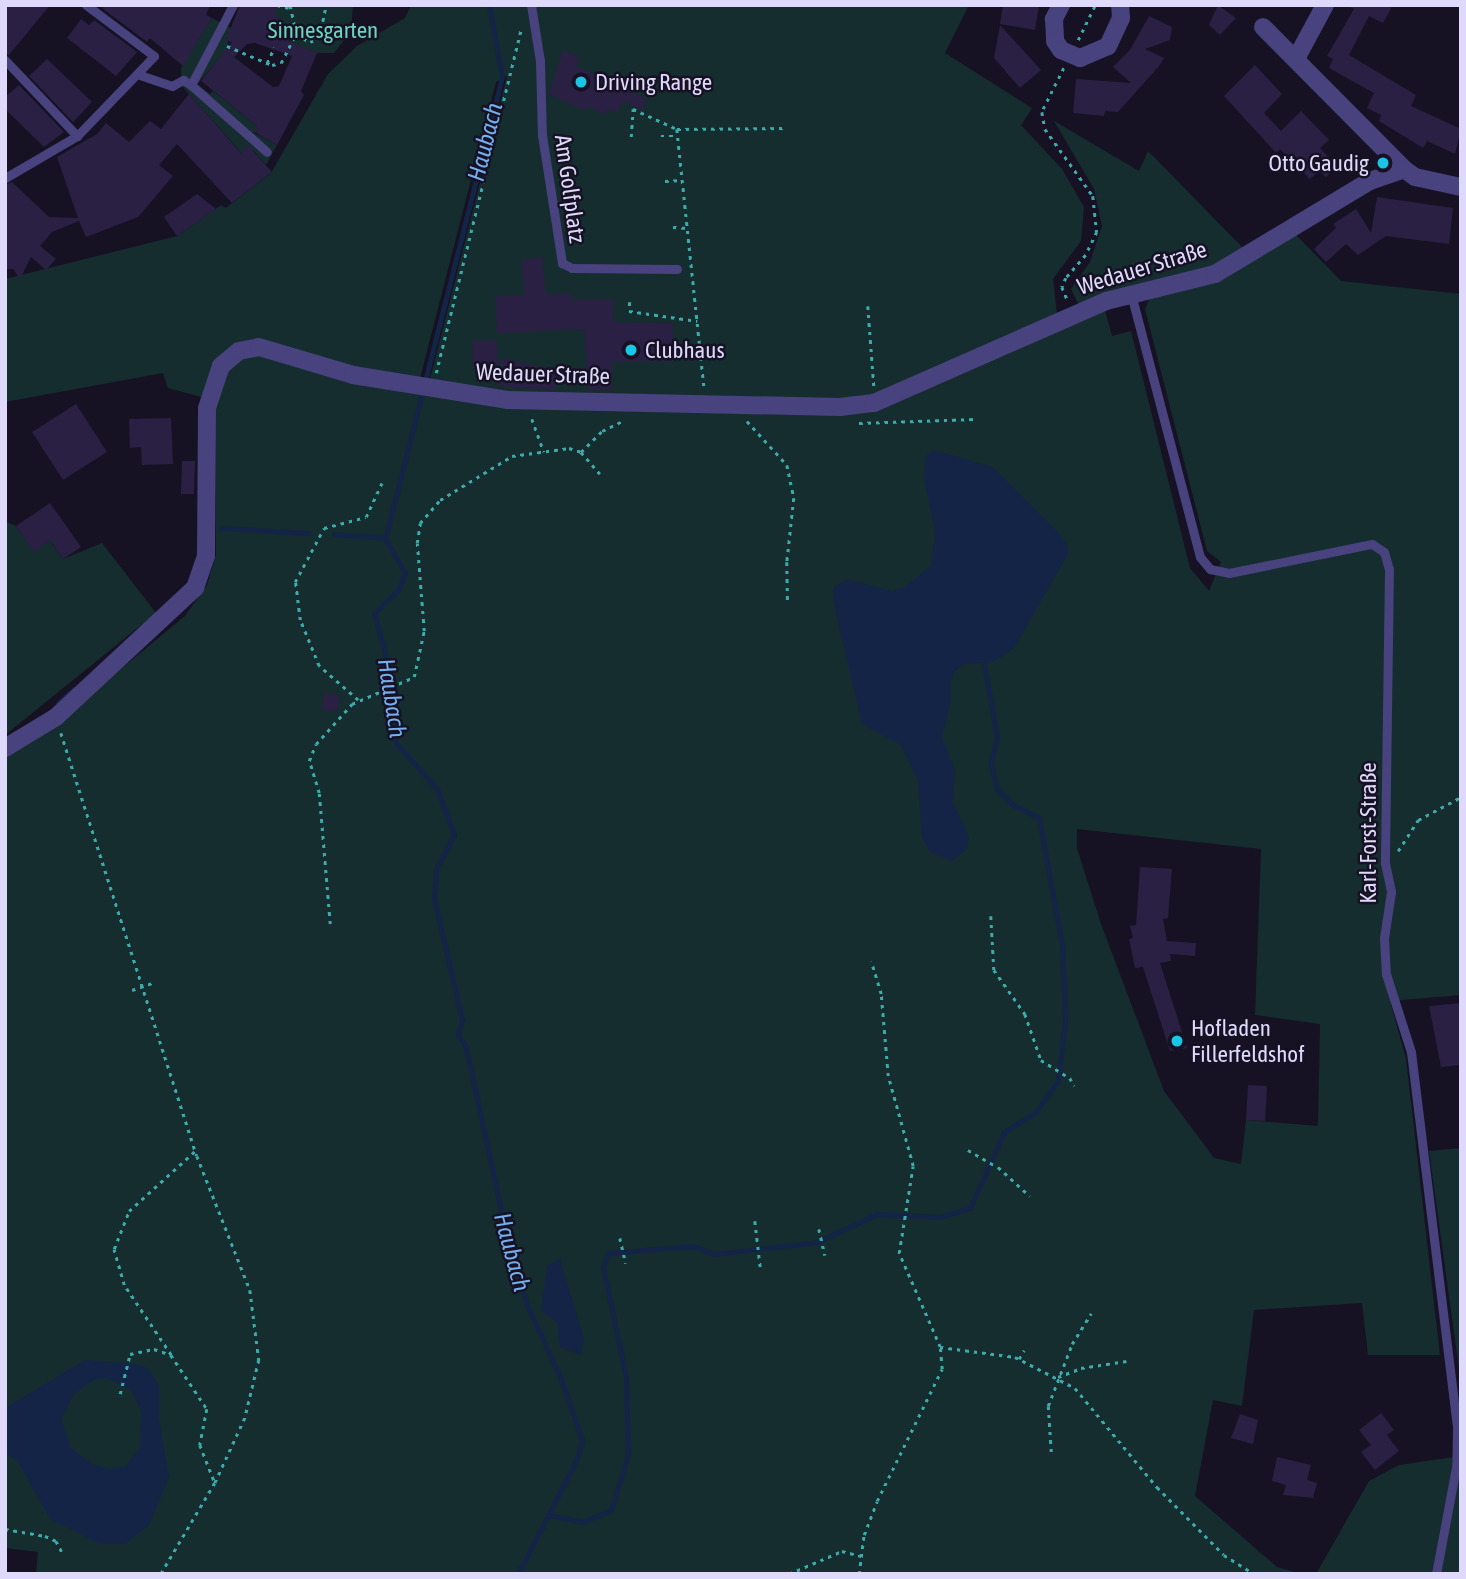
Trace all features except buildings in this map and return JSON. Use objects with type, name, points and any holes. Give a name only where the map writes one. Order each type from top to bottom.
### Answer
[{"type":"street","points":[[1061,5],[1054,19],[1055,41],[1061,50],[1080,58],[1108,46],[1121,18],[1120,5]]},
{"type":"street","points":[[1297,57],[1325,5]]},
{"type":"street","points":[[1263,26],[1297,57],[1404,169],[1415,177],[1461,187]]},
{"type":"street","name":"Wedauer Straße","points":[[5,748],[55,718],[195,588],[206,556],[207,408],[221,366],[239,351],[259,347],[424,389],[526,400],[840,407],[874,403],[1073,315],[1131,293],[1215,274],[1370,181],[1404,169]]},
{"type":"lane","points":[[5,178],[77,136],[154,56],[86,5]]},
{"type":"lane","points":[[191,85],[216,43],[233,5]]},
{"type":"lane","name":"Am Golfplatz","points":[[531,5],[540,61],[542,135],[562,263],[572,268],[677,269]]},
{"type":"lane","points":[[5,60],[77,136]]},
{"type":"lane","points":[[136,74],[173,86],[183,80],[267,152]]},
{"type":"lane","name":"Karl-Forst-Straße","points":[[1131,293],[1200,557],[1210,569],[1229,573],[1358,544],[1372,544],[1384,552],[1389,569],[1385,863],[1391,892],[1384,938],[1386,974],[1411,1052],[1457,1428],[1456,1467],[1436,1574]]},
{"type":"path","points":[[216,43],[267,63],[281,63],[296,34],[290,6],[277,5]]},
{"type":"path","points":[[296,34],[315,41],[324,27],[326,5]]},
{"type":"path","points":[[424,389],[519,50],[522,16]]},
{"type":"path","points":[[324,27],[336,29]]},
{"type":"path","points":[[267,63],[274,48]]},
{"type":"path","points":[[631,137],[633,109],[677,129],[786,128]]},
{"type":"path","points":[[677,129],[706,404]]},
{"type":"path","points":[[1045,129],[1093,196],[1097,232],[1086,256],[1062,287],[1073,315]]},
{"type":"path","points":[[661,136],[677,136]]},
{"type":"path","points":[[665,181],[682,180]]},
{"type":"path","points":[[673,227],[687,228]]},
{"type":"path","points":[[630,302],[629,311],[697,321]]},
{"type":"path","points":[[868,306],[874,403]]},
{"type":"path","points":[[526,400],[544,452]]},
{"type":"path","points":[[581,452],[603,431],[636,418]]},
{"type":"path","points":[[733,419],[759,421]]},
{"type":"path","points":[[849,424],[975,419]]},
{"type":"path","points":[[746,420],[787,465],[794,498],[787,562],[788,601]]},
{"type":"path","points":[[330,924],[319,793],[309,761],[316,744],[358,701],[414,677],[424,631],[416,543],[420,523],[440,500],[512,456],[569,448],[581,452],[600,474]]},
{"type":"path","points":[[358,701],[318,666],[300,620],[295,582],[324,528],[366,517],[382,483]]},
{"type":"path","points":[[55,718],[195,1151],[250,1290],[259,1360],[245,1418],[215,1483],[161,1574]]},
{"type":"path","points":[[1385,863],[1418,820],[1461,797]]},
{"type":"path","points":[[992,916],[994,970],[1025,1014],[1033,1047],[1051,1067],[1070,1078],[1074,1086]]},
{"type":"path","points":[[859,1574],[861,1556],[877,1501],[942,1369],[940,1346],[899,1253],[913,1166],[888,1076],[881,994],[871,962]]},
{"type":"path","points":[[132,990],[155,982]]},
{"type":"path","points":[[968,1150],[998,1167],[1030,1196]]},
{"type":"path","points":[[195,1151],[129,1211],[114,1249],[124,1285],[207,1409],[200,1445],[215,1483]]},
{"type":"path","points":[[755,1221],[761,1272]]},
{"type":"path","points":[[820,1229],[825,1255]]},
{"type":"path","points":[[620,1238],[626,1262]]},
{"type":"path","points":[[1052,1452],[1046,1418],[1058,1377],[1091,1313]]},
{"type":"path","points":[[940,1346],[1018,1359],[1058,1377],[1091,1404],[1157,1487],[1205,1535],[1255,1574]]},
{"type":"path","points":[[120,1392],[125,1361],[130,1354],[146,1350],[171,1355]]},
{"type":"path","points":[[1018,1359],[1024,1350]]},
{"type":"path","points":[[1058,1377],[1091,1366],[1126,1361]]},
{"type":"path","points":[[5,1529],[45,1536],[55,1541],[62,1552]]},
{"type":"path","points":[[789,1574],[842,1552],[861,1556]]},
{"type":"green space","name":"Sinnesgarten","points":[[277,5],[353,5],[351,31],[334,53],[317,53],[288,42],[289,28],[273,20]]},
{"type":"green space","points":[[411,5],[969,5],[945,53],[1032,108],[1021,125],[1062,169],[1084,207],[1081,241],[1053,279],[1057,315],[1105,311],[1112,336],[1131,331],[1190,568],[1209,591],[1221,562],[1207,551],[1145,309],[1150,297],[1220,281],[1295,234],[1341,281],[1461,294],[1461,995],[1390,1001],[1406,1059],[1440,1355],[1368,1355],[1362,1303],[1254,1310],[1242,1406],[1213,1400],[1195,1496],[1277,1567],[1302,1574],[36,1574],[38,1552],[5,1548],[5,756],[63,717],[185,616],[207,585],[216,555],[216,401],[168,388],[163,373],[5,402],[5,279],[177,236],[221,205],[226,208],[271,173],[328,74],[357,46],[405,18]],"holes":[[[507,76],[426,395],[416,394],[496,82]],[[1077,829],[1261,849],[1255,1015],[1320,1024],[1318,1126],[1246,1120],[1241,1164],[1214,1158],[1164,1091],[1101,924],[1077,848]]]},
{"type":"green space","points":[[212,18],[231,28],[226,51],[197,84],[210,94],[213,91],[257,126],[254,133],[277,145],[266,165],[254,151],[245,157],[182,86],[181,68]]},
{"type":"green space","points":[[1054,121],[1139,171],[1148,151],[1246,251],[1217,268],[1079,305],[1071,289],[1090,262],[1102,226],[1094,189]]},
{"type":"green space","points":[[5,521],[16,526],[34,551],[50,540],[63,559],[102,543],[156,613],[5,735]]},
{"type":"green space","points":[[1461,1148],[1461,1383],[1429,1151]]},
{"type":"green space","points":[[1461,1456],[1461,1574],[1316,1574],[1369,1481],[1399,1465]]},
{"type":"water","points":[[934,450],[993,467],[1057,531],[1067,545],[1068,554],[1014,648],[993,662],[965,664],[955,671],[950,682],[951,700],[942,737],[955,770],[953,802],[969,838],[967,849],[952,861],[930,852],[922,838],[918,781],[901,745],[862,724],[833,600],[834,587],[847,579],[892,591],[905,587],[931,566],[935,531],[924,480],[926,456]]},
{"type":"water","points":[[560,1259],[584,1339],[581,1355],[560,1347],[557,1323],[541,1310],[547,1266]]},
{"type":"water","points":[[85,1360],[136,1364],[149,1369],[159,1386],[159,1420],[169,1477],[149,1525],[125,1544],[98,1543],[50,1519],[17,1460],[5,1454],[5,1408]],"holes":[[[107,1378],[132,1391],[141,1411],[140,1447],[126,1466],[110,1469],[92,1464],[71,1448],[61,1419],[73,1395],[95,1379]]]},
{"type":"waterway","name":"Haubach","points":[[489,5],[502,77],[385,538],[405,573],[398,590],[374,613],[395,690],[392,719],[396,743],[437,789],[454,835],[436,869],[434,899],[462,1019],[458,1034],[466,1048],[506,1233],[526,1303],[561,1379],[582,1440],[577,1459],[518,1574]]},
{"type":"waterway","points":[[221,528],[309,533]]},
{"type":"waterway","points":[[334,534],[385,538]]},
{"type":"waterway","points":[[548,1515],[583,1522],[611,1510],[628,1455],[626,1378],[603,1267],[608,1253],[693,1246],[714,1254],[817,1242],[877,1214],[940,1217],[970,1208],[1004,1132],[1036,1112],[1058,1081],[1065,1020],[1062,945],[1039,818],[1013,805],[997,789],[991,763],[997,737],[984,664]]},
{"type":"waterway","points":[[58,703],[74,689]]},
{"type":"place","name":"Driving Range","points":[[581,82]]},
{"type":"place","name":"Otto Gaudig","points":[[1383,163]]},
{"type":"place","name":"Clubhaus","points":[[631,350]]},
{"type":"place","name":"Hofladen Fillerfeldshof","points":[[1177,1041]]}]
